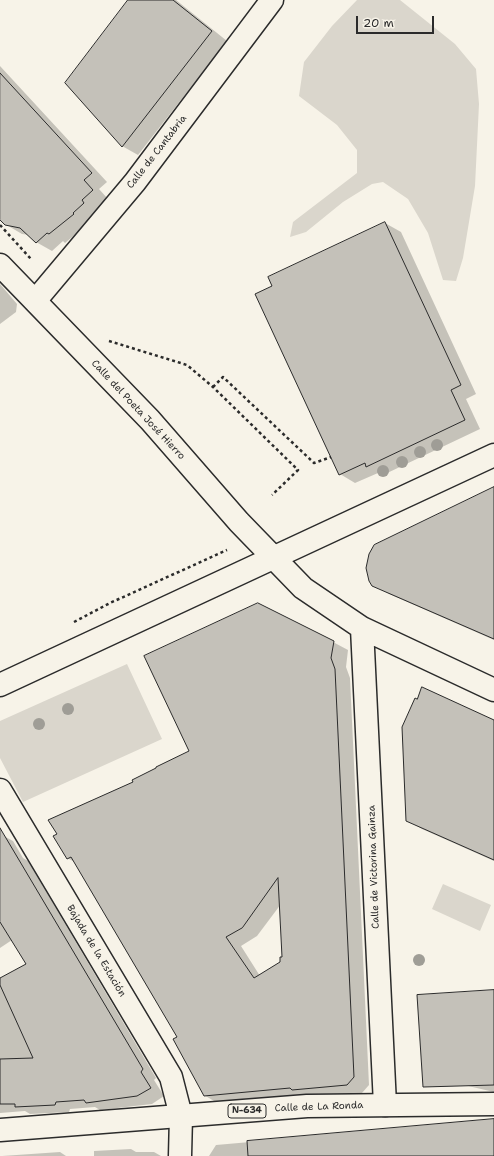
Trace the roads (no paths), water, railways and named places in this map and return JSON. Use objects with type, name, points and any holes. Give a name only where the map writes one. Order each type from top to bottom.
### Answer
[{"type":"main road","name":"Calle de Cantabria","points":[[35,301],[135,182],[272,0]]},
{"type":"main road","name":"Calle del Poeta José Hierro","points":[[0,265],[150,420],[239,522],[303,588],[362,628],[494,690]]},
{"type":"main road","points":[[0,686],[494,455]]},
{"type":"main road","name":"Calle de Victorina Gainza","points":[[362,628],[385,1105]]},
{"type":"main road","name":"Bajada de la Estación","points":[[0,790],[8,820],[171,1077],[181,1116],[180,1156]]},
{"type":"main road","name":"Calle de La Ronda","points":[[0,1130],[307,1106],[494,1104]]}]
